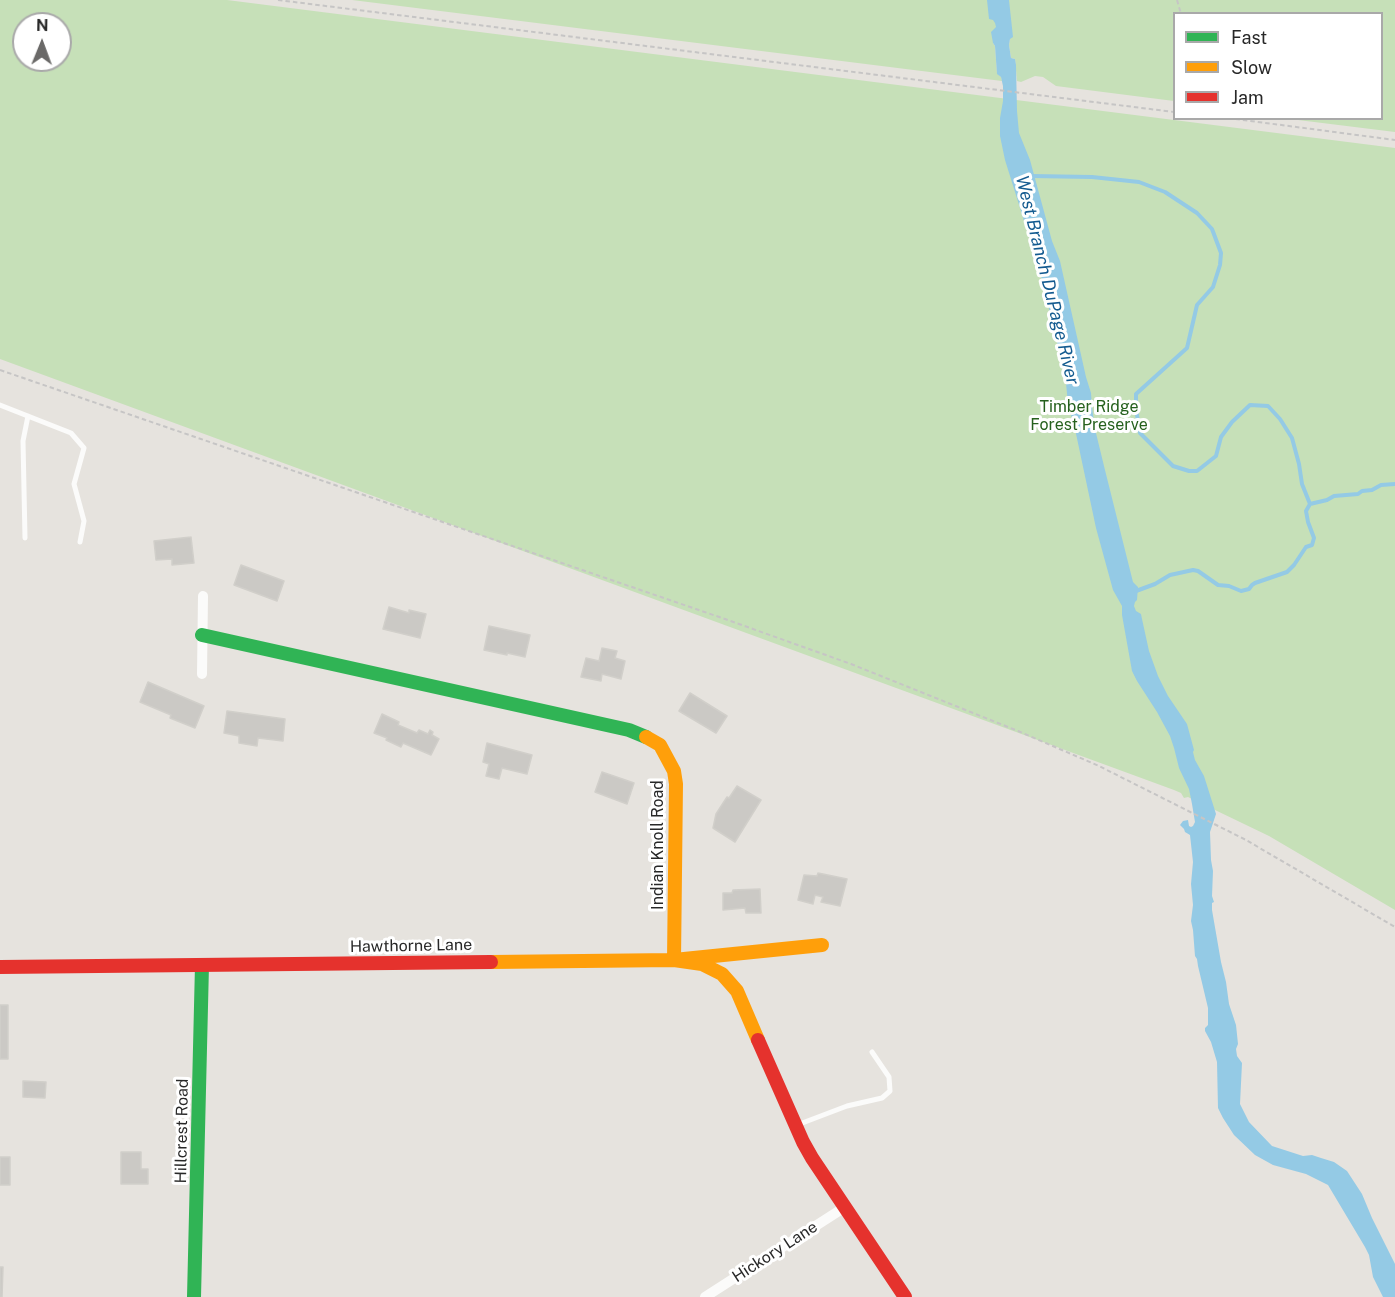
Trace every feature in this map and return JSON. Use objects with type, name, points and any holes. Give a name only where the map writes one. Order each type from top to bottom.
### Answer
[{"type":"street","points":[[202,674],[203,596]]},
{"type":"street","name":"Indian Knoll Road","points":[[202,635],[629,730],[660,745],[674,771],[676,784],[674,960]]},
{"type":"street","name":"Hawthorne Lane","points":[[0,967],[674,960],[822,945]]},
{"type":"street","points":[[674,960],[702,964],[722,975],[737,991],[812,1158],[905,1297]]},
{"type":"street","name":"Hillcrest Road","points":[[194,1297],[202,965]]},
{"type":"street","name":"Hickory Lane","points":[[705,1297],[845,1208]]},
{"type":"lane","points":[[0,405],[71,433],[84,448],[74,484],[84,521],[81,542]]},
{"type":"lane","points":[[25,538],[23,441],[28,416]]},
{"type":"lane","points":[[796,1125],[847,1106],[882,1098],[890,1090],[889,1077],[872,1052]]},
{"type":"path","points":[[278,0],[1173,112]]},
{"type":"path","points":[[1243,120],[1395,140]]},
{"type":"path","points":[[0,370],[851,664],[1099,766],[1246,840],[1395,927]]},
{"type":"green space","name":"Timber Ridge Forest Preserve","points":[[0,0],[227,0],[1395,148],[1395,910],[1269,836],[1188,797],[1184,798],[1181,793],[0,359]]},
{"type":"green space","points":[[352,0],[1395,0],[1395,132],[1298,120],[1383,120],[1383,12],[1173,12],[1173,101],[1056,86],[1043,77],[1035,76],[1021,82],[1017,81],[1015,59],[1011,58],[1010,39],[993,43],[997,73],[1002,81]]},
{"type":"water","name":"West Branch DuPage River","points":[[987,0],[1009,0],[1013,37],[1009,45],[1011,58],[1015,59],[1016,65],[1019,133],[1030,160],[1052,241],[1060,261],[1091,393],[1095,429],[1133,582],[1138,587],[1134,606],[1141,614],[1149,651],[1158,676],[1187,724],[1195,760],[1204,776],[1216,814],[1210,832],[1214,902],[1212,910],[1229,1004],[1236,1025],[1237,1056],[1242,1063],[1240,1104],[1249,1122],[1272,1146],[1303,1156],[1312,1155],[1334,1162],[1347,1171],[1362,1194],[1395,1264],[1395,1297],[1383,1297],[1373,1277],[1369,1255],[1328,1185],[1306,1174],[1273,1165],[1255,1155],[1234,1135],[1218,1108],[1217,1062],[1205,1031],[1208,1025],[1208,1008],[1195,956],[1191,921],[1193,862],[1190,835],[1180,825],[1183,821],[1188,820],[1191,827],[1195,822],[1189,789],[1179,768],[1170,736],[1132,671],[1122,606],[1113,590],[1096,528],[1068,404],[1060,354],[1040,272],[1005,160],[1000,136],[1003,86],[1001,77],[997,74],[995,46],[991,32],[996,27],[993,20],[989,19]]},
{"type":"building","points":[[191,537],[194,563],[172,565],[172,559],[156,560],[154,541]]},
{"type":"building","points":[[241,565],[284,581],[277,601],[234,585]]},
{"type":"building","points":[[389,607],[409,613],[409,610],[426,614],[420,638],[383,629]]},
{"type":"building","points":[[489,626],[530,635],[525,657],[484,650]]},
{"type":"building","points":[[602,648],[617,651],[615,658],[625,661],[621,679],[602,674],[601,681],[581,677],[586,658],[599,661]]},
{"type":"building","points":[[148,682],[204,706],[195,728],[140,702]]},
{"type":"building","points":[[690,693],[727,716],[716,733],[679,711]]},
{"type":"building","points":[[227,711],[285,719],[283,741],[258,738],[257,746],[239,743],[239,736],[224,733]]},
{"type":"building","points":[[382,714],[399,722],[398,725],[417,733],[419,730],[428,734],[430,730],[433,732],[432,735],[439,739],[431,755],[403,743],[401,747],[374,733]]},
{"type":"building","points":[[487,743],[532,755],[527,774],[502,768],[499,779],[486,776],[489,764],[483,762]]},
{"type":"building","points":[[602,772],[634,783],[627,804],[595,792]]},
{"type":"building","points":[[737,786],[761,800],[735,842],[713,828],[716,814]]},
{"type":"building","points":[[818,873],[847,879],[840,906],[821,902],[823,897],[815,895],[813,904],[798,900],[804,875],[817,876]]},
{"type":"building","points":[[760,889],[761,913],[746,913],[745,908],[723,910],[723,893],[732,893],[733,890]]},
{"type":"building","points":[[0,1005],[8,1005],[8,1059],[0,1059]]},
{"type":"building","points":[[23,1081],[46,1082],[45,1098],[23,1097]]},
{"type":"building","points":[[121,1152],[141,1152],[141,1169],[148,1169],[148,1184],[121,1184]]},
{"type":"building","points":[[0,1157],[10,1157],[10,1185],[0,1185]]},
{"type":"building","points":[[0,1267],[3,1267],[2,1297],[0,1297]]},
{"type":"waterway","name":"West Branch DuPage River","points":[[1031,176],[1092,177],[1139,182],[1165,192],[1197,213],[1212,229],[1221,253],[1213,287],[1197,305],[1187,348],[1136,394],[1140,433],[1173,466],[1197,471],[1216,456],[1221,437],[1232,422],[1250,405],[1268,406],[1292,438],[1302,484],[1310,504]]},
{"type":"waterway","points":[[1136,591],[1170,575],[1193,570],[1218,585],[1229,586],[1241,591],[1249,589],[1255,583],[1287,572],[1306,547],[1312,545],[1314,538],[1306,511],[1310,504],[1334,496],[1358,494],[1381,485],[1395,484]]},
{"type":"traffic: fast","points":[[202,635],[629,730],[646,737]]},
{"type":"traffic: fast","points":[[194,1297],[202,965]]},
{"type":"traffic: slow","points":[[646,737],[660,745],[674,771],[676,784],[674,960],[702,964],[722,974],[737,991],[758,1040]]},
{"type":"traffic: slow","points":[[491,962],[674,960],[822,945]]},
{"type":"traffic: jam","points":[[0,967],[491,962]]},
{"type":"traffic: jam","points":[[758,1040],[812,1158],[905,1297]]}]
